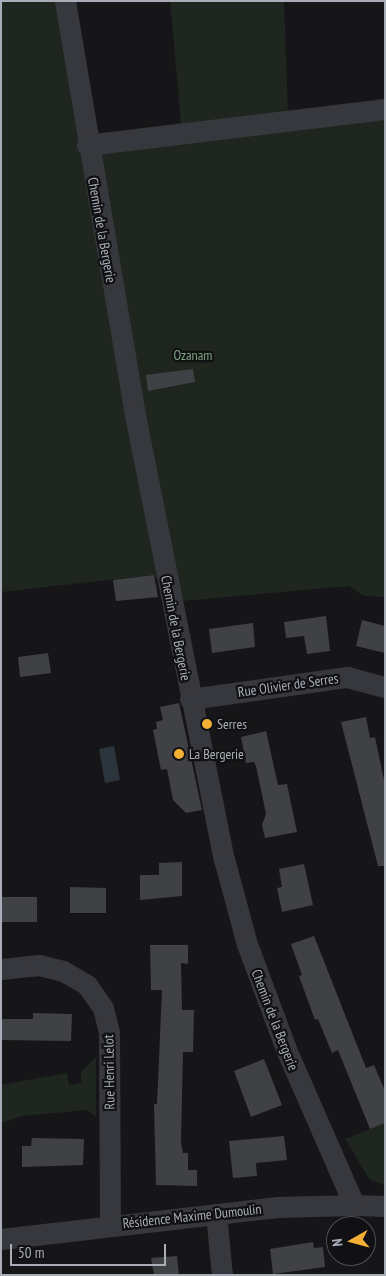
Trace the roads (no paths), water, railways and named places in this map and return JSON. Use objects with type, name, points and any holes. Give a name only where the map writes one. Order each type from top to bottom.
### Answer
[{"type":"street","name":"Chemin de la Bergerie","points":[[65,1],[87,145],[190,699],[224,859],[246,944],[286,1049],[354,1205]]},
{"type":"street","points":[[87,145],[385,109]]},
{"type":"street","name":"Rue Olivier de Serres","points":[[190,699],[347,677],[385,687]]},
{"type":"street","name":"Rue Henri Lelot","points":[[1,969],[39,965],[63,971],[87,986],[103,1008],[109,1032],[110,1225]]},
{"type":"street","points":[[354,1205],[385,1206]]},
{"type":"street","name":"Résidence Maxime Dumoulin","points":[[1,1239],[216,1214],[354,1205]]},
{"type":"street","points":[[216,1214],[222,1275]]},
{"type":"place","name":"Serres","points":[[207,724]]},
{"type":"place","name":"La Bergerie","points":[[179,754]]},
{"type":"park label","name":"Ozanam","points":[[193,355]]}]
